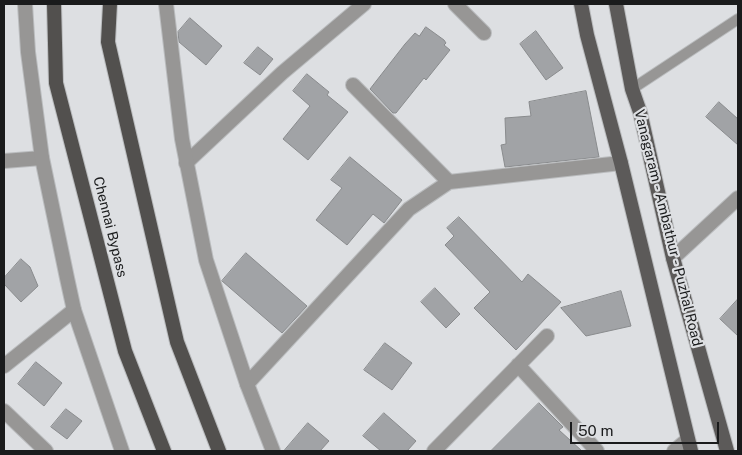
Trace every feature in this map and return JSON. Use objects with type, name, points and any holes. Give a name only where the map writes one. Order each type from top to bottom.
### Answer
[{"type":"highway","name":"Chennai Bypass","points":[[54,4],[53,38],[56,83],[125,352],[164,451]]},
{"type":"highway","points":[[110,4],[108,42],[177,342],[219,451]]},
{"type":"main road","points":[[581,4],[587,35],[621,163],[689,446]]},
{"type":"main road","name":"Vanagaram - Ambathur - Puzhal Road","points":[[616,4],[632,89],[640,112],[673,258],[727,451]]},
{"type":"street","points":[[25,4],[28,52],[42,158],[74,310],[122,451]]},
{"type":"street","points":[[166,4],[186,163],[206,260],[246,384],[273,451]]},
{"type":"street","points":[[186,163],[282,73],[364,4]]},
{"type":"street","points":[[455,4],[484,33]]},
{"type":"street","points":[[353,85],[449,182]]},
{"type":"street","points":[[4,161],[42,158]]},
{"type":"street","points":[[246,384],[409,209],[449,182],[621,163]]},
{"type":"street","points":[[673,258],[738,198]]},
{"type":"street","points":[[4,366],[74,310]]},
{"type":"street","points":[[443,448],[518,365],[547,336]]},
{"type":"street","points":[[518,365],[596,451]]},
{"type":"street","points":[[4,412],[46,451]]},
{"type":"street","points":[[674,451],[689,446]]},
{"type":"lane","points":[[632,89],[738,19]]},
{"type":"building","points":[[190,18],[222,46],[206,65],[179,42],[178,32]]},
{"type":"building","points":[[426,27],[444,40],[446,43],[444,45],[450,50],[426,80],[424,78],[396,113],[393,113],[370,89],[405,44],[415,33],[419,36]]},
{"type":"building","points":[[536,31],[563,68],[546,80],[520,44]]},
{"type":"building","points":[[258,47],[273,59],[260,75],[244,63]]},
{"type":"building","points":[[307,74],[329,92],[327,95],[348,112],[308,160],[283,139],[310,106],[293,91]]},
{"type":"building","points":[[586,91],[599,157],[505,167],[501,145],[506,144],[505,118],[531,116],[529,102]]},
{"type":"building","points":[[719,102],[738,119],[738,145],[706,117]]},
{"type":"building","points":[[350,157],[402,200],[384,223],[373,214],[347,245],[316,220],[342,188],[331,180]]},
{"type":"building","points":[[459,217],[522,282],[528,274],[561,302],[516,350],[474,308],[490,292],[445,245],[454,236],[447,228]]},
{"type":"building","points":[[246,253],[307,306],[282,333],[222,281]]},
{"type":"building","points":[[21,259],[30,267],[38,286],[21,302],[4,284],[4,278]]},
{"type":"building","points":[[435,288],[460,314],[446,328],[421,302]]},
{"type":"building","points":[[621,291],[631,326],[586,336],[561,308]]},
{"type":"building","points":[[738,299],[738,336],[720,319]]},
{"type":"building","points":[[385,343],[412,363],[392,390],[364,370]]},
{"type":"building","points":[[36,362],[62,383],[44,406],[18,384]]},
{"type":"building","points":[[539,403],[563,427],[559,430],[582,451],[491,451]]},
{"type":"building","points":[[66,409],[82,421],[67,439],[51,427]]},
{"type":"building","points":[[384,413],[416,441],[407,451],[381,451],[363,436]]},
{"type":"building","points":[[308,423],[329,441],[320,451],[284,451]]}]
